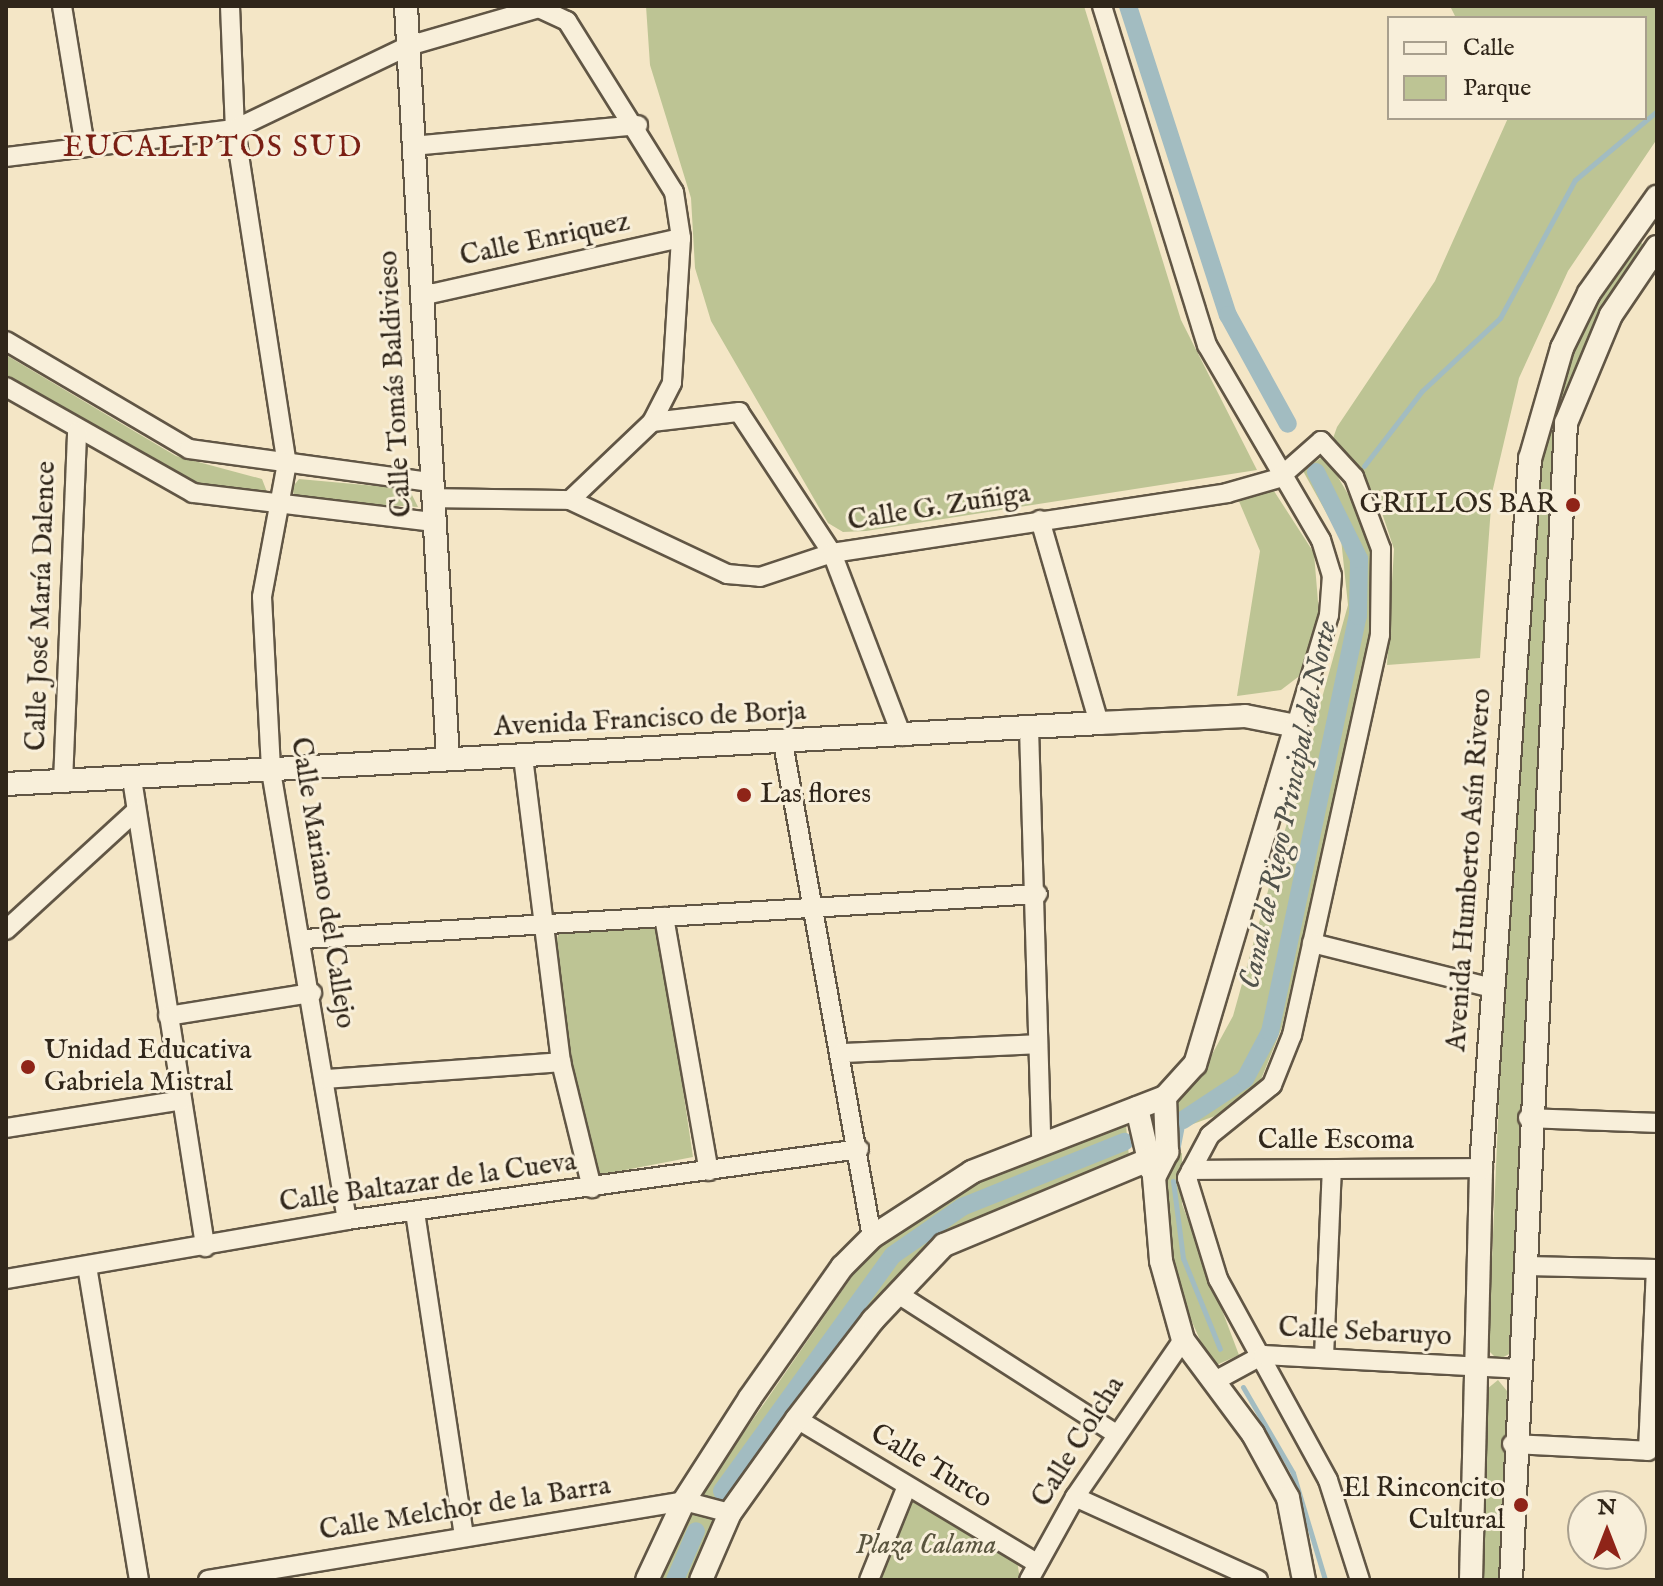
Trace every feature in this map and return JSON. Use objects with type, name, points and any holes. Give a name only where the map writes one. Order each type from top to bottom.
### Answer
[{"type":"street","points":[[62,6],[85,147]]},
{"type":"street","name":"Calle Mariano del Callejo","points":[[230,6],[235,129],[287,463],[262,597],[271,771],[304,939],[347,1220]]},
{"type":"street","name":"Calle Tomás Baldivieso","points":[[406,6],[448,759]]},
{"type":"street","points":[[1102,6],[1207,345],[1279,478],[1321,540],[1332,575],[1329,615],[1207,1037],[1165,1097],[1155,1162],[1161,1261],[1183,1340],[1253,1434],[1288,1498],[1304,1580]]},
{"type":"street","points":[[6,157],[235,129],[408,46],[539,8],[567,21],[638,125],[674,192],[681,238],[672,383],[652,422],[570,500],[432,490],[287,463],[189,449],[6,341]]},
{"type":"street","points":[[413,146],[638,125]]},
{"type":"street","name":"Avenida Humberto Asín Rivero","points":[[1471,1580],[1481,1168],[1537,414],[1589,293],[1657,197]]},
{"type":"street","points":[[1511,1580],[1512,1444],[1520,1369],[1528,1118],[1566,423],[1611,315],[1656,250],[1636,228]]},
{"type":"street","name":"Calle Enriquez","points":[[421,296],[681,238]]},
{"type":"street","points":[[6,387],[77,431],[193,493],[280,506],[433,522]]},
{"type":"street","points":[[652,422],[739,412],[832,553],[902,736]]},
{"type":"street","name":"Calle José María Dalence","points":[[63,783],[77,431]]},
{"type":"street","points":[[1279,478],[1321,441],[1354,477],[1370,511],[1384,588],[1312,943],[1272,1085],[1210,1135],[1191,1170],[1188,1194],[1218,1279],[1263,1355],[1328,1480],[1360,1580]]},
{"type":"street","name":"Calle G. Zuñiga","points":[[570,500],[727,574],[760,577],[832,553],[1279,478]]},
{"type":"street","points":[[1040,520],[1099,723]]},
{"type":"street","name":"Avenida Francisco de Borja","points":[[6,784],[1245,716],[1296,726]]},
{"type":"street","points":[[1029,728],[1038,894],[1041,1144]]},
{"type":"street","points":[[783,743],[842,1053],[872,1237]]},
{"type":"street","points":[[523,757],[561,1062],[592,1188]]},
{"type":"street","points":[[132,779],[205,1247]]},
{"type":"street","points":[[6,930],[135,812]]},
{"type":"street","points":[[304,939],[1038,894]]},
{"type":"street","points":[[664,917],[709,1171]]},
{"type":"street","points":[[1312,943],[1493,988]]},
{"type":"street","points":[[168,1016],[312,993]]},
{"type":"street","points":[[842,1053],[1038,1044]]},
{"type":"street","points":[[326,1079],[561,1062]]},
{"type":"street","points":[[647,1580],[684,1501],[842,1267],[872,1237],[920,1201],[1041,1144],[1165,1097]]},
{"type":"street","points":[[6,1128],[182,1100]]},
{"type":"street","points":[[1137,1108],[1155,1162]]},
{"type":"street","points":[[1528,1118],[1657,1123]]},
{"type":"street","name":"Calle Baltazar de la Cueva","points":[[6,1279],[347,1220],[859,1149]]},
{"type":"street","points":[[701,1580],[730,1513],[797,1419],[898,1294],[944,1245],[1155,1162]]},
{"type":"street","name":"Calle Escoma","points":[[1191,1170],[1481,1168]]},
{"type":"street","points":[[1324,1357],[1332,1170]]},
{"type":"street","points":[[415,1212],[464,1536]]},
{"type":"street","points":[[87,1266],[139,1580]]},
{"type":"street","points":[[1512,1444],[1648,1451],[1656,1269],[1525,1266]]},
{"type":"street","points":[[898,1294],[1116,1434]]},
{"type":"street","name":"Calle Colcha","points":[[1033,1571],[1075,1497],[1183,1340]]},
{"type":"street","name":"Calle Sebaruyo","points":[[1213,1382],[1263,1355],[1520,1369]]},
{"type":"street","name":"Calle Turco","points":[[797,1419],[907,1486],[1033,1571]]},
{"type":"street","points":[[869,1580],[907,1486]]},
{"type":"street","points":[[1075,1497],[1258,1580]]},
{"type":"street","name":"Calle Melchor de la Barra","points":[[208,1580],[684,1501],[730,1513]]},
{"type":"green space","points":[[646,6],[1084,6],[1181,320],[1257,470],[866,531],[843,532],[828,523],[711,321],[695,268],[691,198],[650,65]]},
{"type":"green space","points":[[1450,6],[1657,6],[1657,139],[1568,271],[1519,378],[1492,493],[1480,658],[1387,665],[1394,549],[1376,495],[1331,444],[1337,427],[1435,281],[1507,120],[1647,120],[1647,16],[1455,16]]},
{"type":"green space","points":[[1637,240],[1647,247],[1592,333],[1557,429],[1513,1352],[1498,1360],[1488,1350],[1506,938],[1542,437],[1584,325]]},
{"type":"green space","points":[[6,355],[176,456],[262,479],[267,492],[206,487],[172,474],[6,376]]},
{"type":"green space","points":[[1325,455],[1365,523],[1374,564],[1373,627],[1282,1027],[1260,1082],[1215,1116],[1171,1132],[1171,1104],[1204,1069],[1233,1016],[1348,605],[1341,539],[1303,471]]},
{"type":"green space","points":[[299,479],[409,489],[418,507],[298,500],[291,489]]},
{"type":"green space","points":[[1274,491],[1314,553],[1319,614],[1302,674],[1281,690],[1237,696],[1260,551],[1238,499]]},
{"type":"green space","points":[[659,928],[693,1157],[594,1176],[552,952],[559,933]]},
{"type":"green space","points":[[1126,1125],[1129,1157],[931,1243],[843,1343],[725,1503],[700,1496],[864,1259],[911,1218],[967,1187]]},
{"type":"green space","points":[[1182,1153],[1182,1204],[1239,1355],[1212,1367],[1169,1270],[1160,1187],[1167,1156]]},
{"type":"green space","points":[[1498,1380],[1507,1391],[1499,1580],[1479,1580],[1487,1389]]},
{"type":"green space","name":"Plaza Calama","points":[[911,1500],[1017,1560],[1020,1580],[878,1580]]},
{"type":"green space","points":[[690,1512],[718,1519],[693,1580],[658,1580]]},
{"type":"waterway","name":"Canal de Riego Principal del Norte","points":[[1128,6],[1228,315],[1288,424]]},
{"type":"waterway","points":[[1647,119],[1657,111]]},
{"type":"waterway","points":[[1364,466],[1422,391],[1500,318],[1575,180],[1646,120]]},
{"type":"waterway","name":"Canal de Riego Principal del Norte","points":[[1183,1120],[1245,1079],[1270,1032],[1358,616],[1359,559],[1316,472]]},
{"type":"waterway","points":[[1177,1151],[1183,1120]]},
{"type":"waterway","name":"Canal de Riego Principal del Norte","points":[[722,1491],[893,1255],[962,1207],[1124,1142]]},
{"type":"waterway","points":[[1173,1181],[1183,1258],[1220,1349]]},
{"type":"waterway","points":[[1243,1387],[1293,1473],[1325,1580]]},
{"type":"waterway","name":"Canal de Riego Principal del Norte","points":[[675,1580],[696,1531]]},
{"type":"place","name":"GRILLOS BAR","points":[[1573,505]]},
{"type":"place","name":"Las flores","points":[[744,795]]},
{"type":"place","name":"Unidad Educativa Gabriela Mistral","points":[[28,1067]]},
{"type":"place","name":"El Rinconcito Cultural","points":[[1521,1505]]},
{"type":"district","name":"EUCALIPTOS SUD","points":[[213,148]]}]
